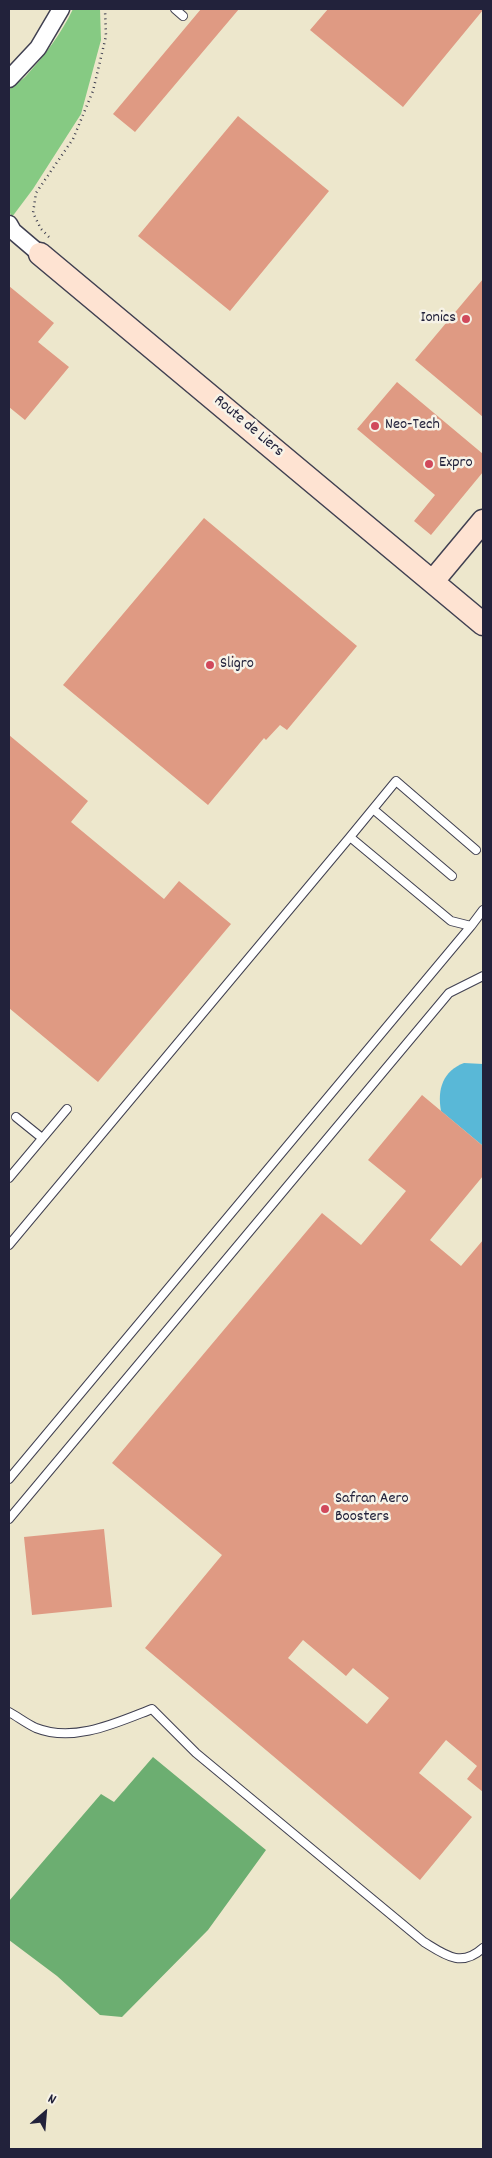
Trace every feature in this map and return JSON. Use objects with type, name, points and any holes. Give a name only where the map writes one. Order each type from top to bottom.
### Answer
[{"type":"street","points":[[10,75],[38,48],[61,9]]},
{"type":"street","name":"Route de Liers","points":[[10,228],[483,624]]},
{"type":"street","points":[[433,581],[483,521]]},
{"type":"lane","points":[[175,9],[183,16]]},
{"type":"lane","points":[[9,1246],[396,781],[476,850]]},
{"type":"lane","points":[[373,809],[452,876]]},
{"type":"lane","points":[[350,837],[451,921],[471,926]]},
{"type":"lane","points":[[9,1479],[483,910]]},
{"type":"lane","points":[[9,1519],[449,993],[483,976]]},
{"type":"lane","points":[[9,1178],[67,1109]]},
{"type":"lane","points":[[16,1117],[42,1138]]},
{"type":"lane","points":[[9,1712],[36,1728],[69,1734],[107,1726],[152,1709],[196,1752],[424,1942],[444,1955],[464,1960],[477,1954],[483,1948]]},
{"type":"path","points":[[40,254],[52,240],[41,230],[32,213],[36,193],[73,139],[93,91],[106,36],[105,9]]},
{"type":"green space","points":[[73,9],[100,9],[101,40],[81,114],[33,189],[12,217],[9,211],[9,91],[12,86],[26,76],[46,52],[58,36]]},
{"type":"green space","points":[[153,1757],[266,1850],[208,1930],[122,2017],[100,2015],[57,1976],[9,1940],[9,1901],[101,1794],[114,1802]]},
{"type":"water","points":[[464,1063],[483,1064],[483,1146],[441,1111],[440,1095],[443,1082],[451,1071]]},
{"type":"building","points":[[201,9],[239,9],[135,132],[113,114]]},
{"type":"building","points":[[328,9],[483,10],[403,107],[310,30]]},
{"type":"building","points":[[238,116],[329,191],[230,311],[138,236]]},
{"type":"building","name":"Ionics","points":[[483,279],[483,417],[415,360]]},
{"type":"building","points":[[9,286],[54,323],[38,342],[69,367],[25,420],[9,407]]},
{"type":"building","points":[[397,382],[483,454],[483,472],[431,535],[414,521],[435,495],[357,429]]},
{"type":"building","name":"Sligro","points":[[204,518],[357,646],[287,730],[280,725],[266,740],[264,738],[208,805],[63,685]]},
{"type":"building","points":[[9,735],[88,801],[71,822],[164,899],[179,881],[231,924],[98,1082],[9,1008]]},
{"type":"building","name":"Safran Aero Boosters","points":[[422,1095],[483,1146],[483,1176],[430,1240],[461,1266],[483,1240],[483,1792],[467,1779],[477,1766],[446,1740],[419,1773],[472,1817],[420,1880],[145,1648],[222,1555],[112,1463],[322,1213],[361,1245],[406,1191],[368,1160]],"holes":[[[303,1640],[346,1676],[353,1668],[389,1698],[367,1724],[288,1658]]]},
{"type":"building","points":[[104,1529],[112,1607],[32,1615],[24,1537]]},
{"type":"place","name":"Ionics","points":[[466,319]]},
{"type":"place","name":"Neo-Tech","points":[[375,426]]},
{"type":"place","name":"Expro","points":[[429,464]]},
{"type":"place","name":"Sligro","points":[[210,665]]},
{"type":"place","name":"Safran Aero Boosters","points":[[325,1509]]}]
